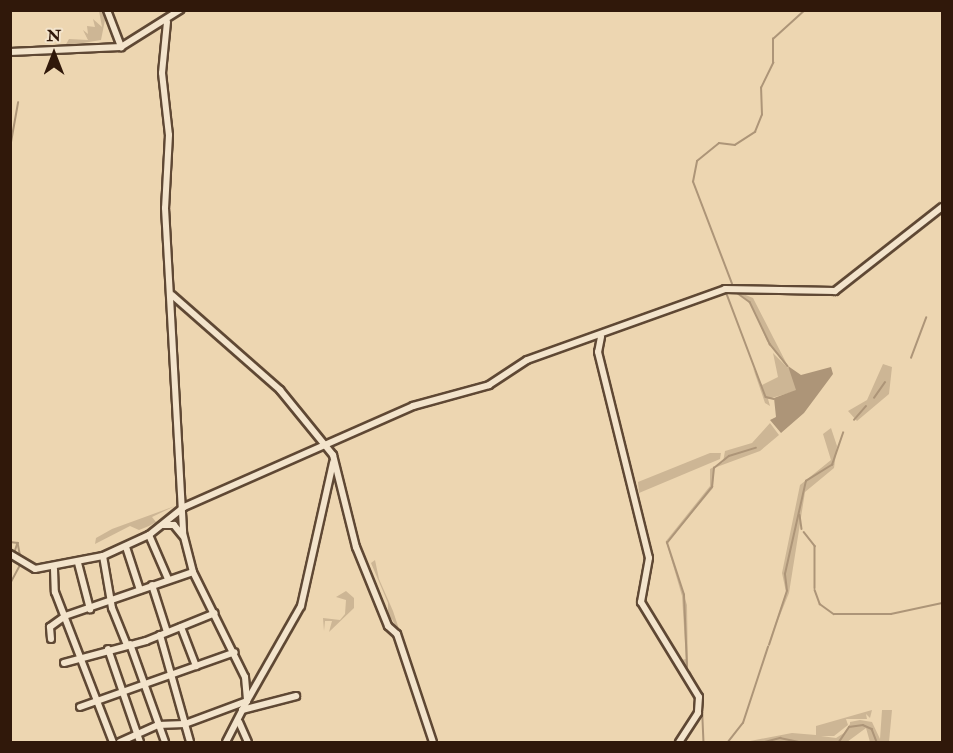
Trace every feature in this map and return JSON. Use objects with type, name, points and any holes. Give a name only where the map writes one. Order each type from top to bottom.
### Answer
[{"type":"street","points":[[107,10],[121,47]]},
{"type":"street","points":[[10,52],[121,47],[167,22],[180,10]]},
{"type":"street","points":[[167,22],[162,74],[169,135],[165,184],[184,539],[193,572],[235,652],[247,701]]},
{"type":"street","points":[[10,554],[27,568],[54,569],[103,556],[149,535],[184,507],[328,448],[413,406],[489,384],[527,360],[585,343],[731,288],[835,291],[942,207]]},
{"type":"street","points":[[171,293],[194,319],[280,390],[333,455],[356,547],[388,626],[397,634],[433,742]]},
{"type":"street","points":[[601,336],[598,352],[650,558],[641,602],[699,697],[698,713],[679,742]]},
{"type":"street","points":[[585,343],[598,352]]},
{"type":"street","points":[[226,742],[301,606],[333,455],[340,442]]},
{"type":"street","points":[[162,525],[174,525],[184,539]]},
{"type":"street","points":[[149,535],[168,579]]},
{"type":"street","points":[[126,547],[140,590]]},
{"type":"street","points":[[103,556],[112,601],[165,742]]},
{"type":"street","points":[[78,563],[90,609]]},
{"type":"street","points":[[54,569],[64,616],[95,702],[113,742]]},
{"type":"street","points":[[51,639],[50,627],[64,616],[193,572]]},
{"type":"street","points":[[152,585],[167,633]]},
{"type":"street","points":[[64,663],[167,633],[215,613]]},
{"type":"street","points":[[181,627],[196,666]]},
{"type":"street","points":[[160,635],[190,742]]},
{"type":"street","points":[[108,649],[139,739]]},
{"type":"street","points":[[80,707],[235,652]]},
{"type":"street","points":[[242,710],[296,696]]},
{"type":"street","points":[[120,742],[139,739],[158,725],[185,724],[247,701]]},
{"type":"street","points":[[239,722],[248,742]]},
{"type":"shaded area","points":[[99,11],[103,11],[105,20],[101,40],[65,46],[69,39],[88,40],[83,30],[88,34],[87,26],[95,27],[93,19],[102,27]]},
{"type":"shaded area","points":[[736,291],[753,298],[797,384],[796,391],[768,399],[770,406],[765,403],[753,368],[762,385],[778,377],[773,353],[788,368],[767,341],[750,302]]},
{"type":"shaded area","points":[[883,364],[892,367],[889,394],[857,421],[848,411],[867,400]]},
{"type":"shaded area","points":[[788,366],[801,375],[831,367],[833,374],[804,413],[781,433],[770,420],[776,417],[774,398],[796,390]]},
{"type":"shaded area","points":[[770,423],[779,435],[760,451],[714,468],[713,488],[667,543],[687,605],[688,669],[680,660],[686,659],[682,596],[666,541],[710,486],[710,469],[723,462],[725,451],[752,443]]},
{"type":"shaded area","points":[[831,428],[837,446],[834,468],[805,492],[789,593],[768,645],[786,592],[782,573],[800,485],[831,460],[823,434]]},
{"type":"shaded area","points":[[710,453],[721,453],[720,459],[639,493],[638,482]]},
{"type":"shaded area","points":[[175,506],[152,517],[156,522],[149,526],[139,530],[130,526],[95,544],[96,538],[112,529]]},
{"type":"shaded area","points":[[375,560],[379,579],[393,611],[419,689],[397,629],[392,619],[388,621],[388,603],[371,563]]},
{"type":"shaded area","points":[[346,591],[354,598],[354,608],[329,632],[332,621],[325,621],[324,631],[323,618],[340,620],[345,614],[346,600],[336,597]]},
{"type":"shaded area","points":[[872,710],[870,718],[866,714],[867,719],[846,719],[848,725],[834,736],[821,736],[836,738],[844,733],[850,722],[860,720],[872,722],[880,739],[882,710],[892,710],[889,742],[870,742],[866,728],[847,742],[745,742],[792,733],[816,735],[816,726]]},
{"type":"waterway","points":[[732,284],[693,182],[697,161],[719,143],[735,145],[755,132],[762,115],[761,88],[773,63],[773,39],[805,10]]},
{"type":"waterway","points":[[10,148],[18,103]]},
{"type":"waterway","points":[[736,292],[750,302],[770,344],[788,366]]},
{"type":"waterway","points":[[727,294],[766,397],[774,399]]},
{"type":"waterway","points":[[911,358],[926,318]]},
{"type":"waterway","points":[[874,398],[885,382]]},
{"type":"waterway","points":[[854,420],[866,406]]},
{"type":"waterway","points":[[769,645],[787,591],[785,574],[806,481],[832,465],[843,433]]},
{"type":"waterway","points":[[687,667],[684,595],[667,543],[712,487],[714,468],[729,456],[756,448]]},
{"type":"waterway","points":[[800,515],[802,529]]},
{"type":"waterway","points":[[804,532],[815,546],[815,588]]},
{"type":"waterway","points":[[10,542],[18,543],[14,555]]},
{"type":"waterway","points":[[18,543],[21,559]]},
{"type":"waterway","points":[[10,584],[21,563]]},
{"type":"waterway","points":[[815,590],[820,604],[834,614],[891,614],[942,603]]},
{"type":"waterway","points":[[728,742],[743,723],[768,647]]},
{"type":"waterway","points":[[690,672],[700,693]]},
{"type":"waterway","points":[[702,697],[704,742]]},
{"type":"waterway","points":[[839,742],[849,727],[863,725],[872,729],[877,742]]},
{"type":"waterway","points":[[765,742],[780,738],[799,742]]},
{"type":"waterway","points":[[801,742],[827,742]]}]
